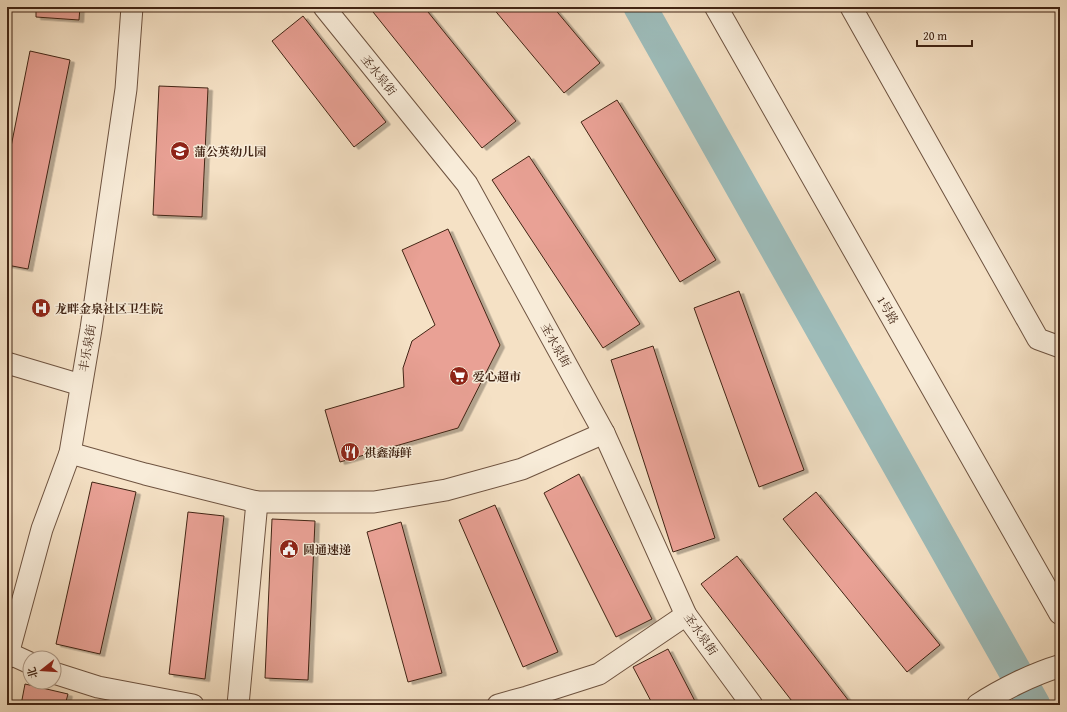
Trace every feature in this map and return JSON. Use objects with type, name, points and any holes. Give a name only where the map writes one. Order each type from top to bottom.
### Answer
[{"type":"street","name":"丰乐泉街","points":[[8,655],[42,529],[70,453],[91,329],[126,89],[132,7]]},
{"type":"street","name":"圣水泉街","points":[[324,7],[467,184],[604,433],[686,615],[752,705]]},
{"type":"street","name":"1号路","points":[[716,7],[1060,613]]},
{"type":"street","points":[[851,7],[1038,339],[1060,347]]},
{"type":"street","points":[[7,363],[81,385]]},
{"type":"street","points":[[70,453],[145,474],[257,502],[374,502],[446,490],[522,469],[604,433]]},
{"type":"street","points":[[238,705],[257,502]]},
{"type":"street","points":[[498,705],[599,674],[686,615]]},
{"type":"street","points":[[8,655],[22,660]]},
{"type":"street","points":[[985,701],[1055,667]]},
{"type":"street","points":[[62,676],[98,687],[193,705]]},
{"type":"building","points":[[36,7],[80,7],[79,20],[36,17]]},
{"type":"building","points":[[369,7],[424,7],[516,121],[482,148]]},
{"type":"building","points":[[492,7],[553,7],[600,63],[564,93]]},
{"type":"building","points":[[303,16],[386,122],[354,147],[272,41]]},
{"type":"building","points":[[30,51],[70,60],[28,269],[7,265],[7,167]]},
{"type":"building","name":"蒲公英幼儿园","points":[[159,86],[208,88],[202,217],[153,215]]},
{"type":"building","points":[[617,100],[716,260],[680,282],[581,122]]},
{"type":"building","points":[[529,156],[640,324],[603,348],[492,180]]},
{"type":"building","points":[[448,229],[500,345],[458,428],[340,462],[325,410],[404,387],[403,368],[412,341],[435,325],[402,250]]},
{"type":"building","points":[[739,291],[804,470],[759,487],[694,308]]},
{"type":"building","points":[[653,346],[715,538],[673,552],[611,360]]},
{"type":"building","points":[[579,474],[652,619],[616,637],[544,493]]},
{"type":"building","points":[[92,482],[136,492],[100,654],[56,644]]},
{"type":"building","points":[[816,492],[940,645],[907,672],[783,519]]},
{"type":"building","points":[[495,505],[558,652],[523,667],[459,520]]},
{"type":"building","points":[[188,512],[224,516],[205,679],[169,674]]},
{"type":"building","points":[[272,519],[315,521],[308,680],[265,678]]},
{"type":"building","points":[[401,522],[442,673],[408,682],[367,532]]},
{"type":"building","points":[[737,556],[852,705],[795,705],[701,584]]},
{"type":"building","points":[[668,649],[697,705],[653,705],[633,667]]},
{"type":"building","points":[[24,690],[51,690],[68,694],[65,705],[21,705]]},
{"type":"waterway","points":[[640,7],[1034,705]]},
{"type":"place","name":"蒲公英幼儿园","points":[[180,151]]},
{"type":"place","name":"龙畔金泉社区卫生院","points":[[41,308]]},
{"type":"place","name":"爱心超市","points":[[459,376]]},
{"type":"place","name":"祺鑫海鲜","points":[[350,452]]},
{"type":"place","name":"圆通速递","points":[[289,549]]}]
